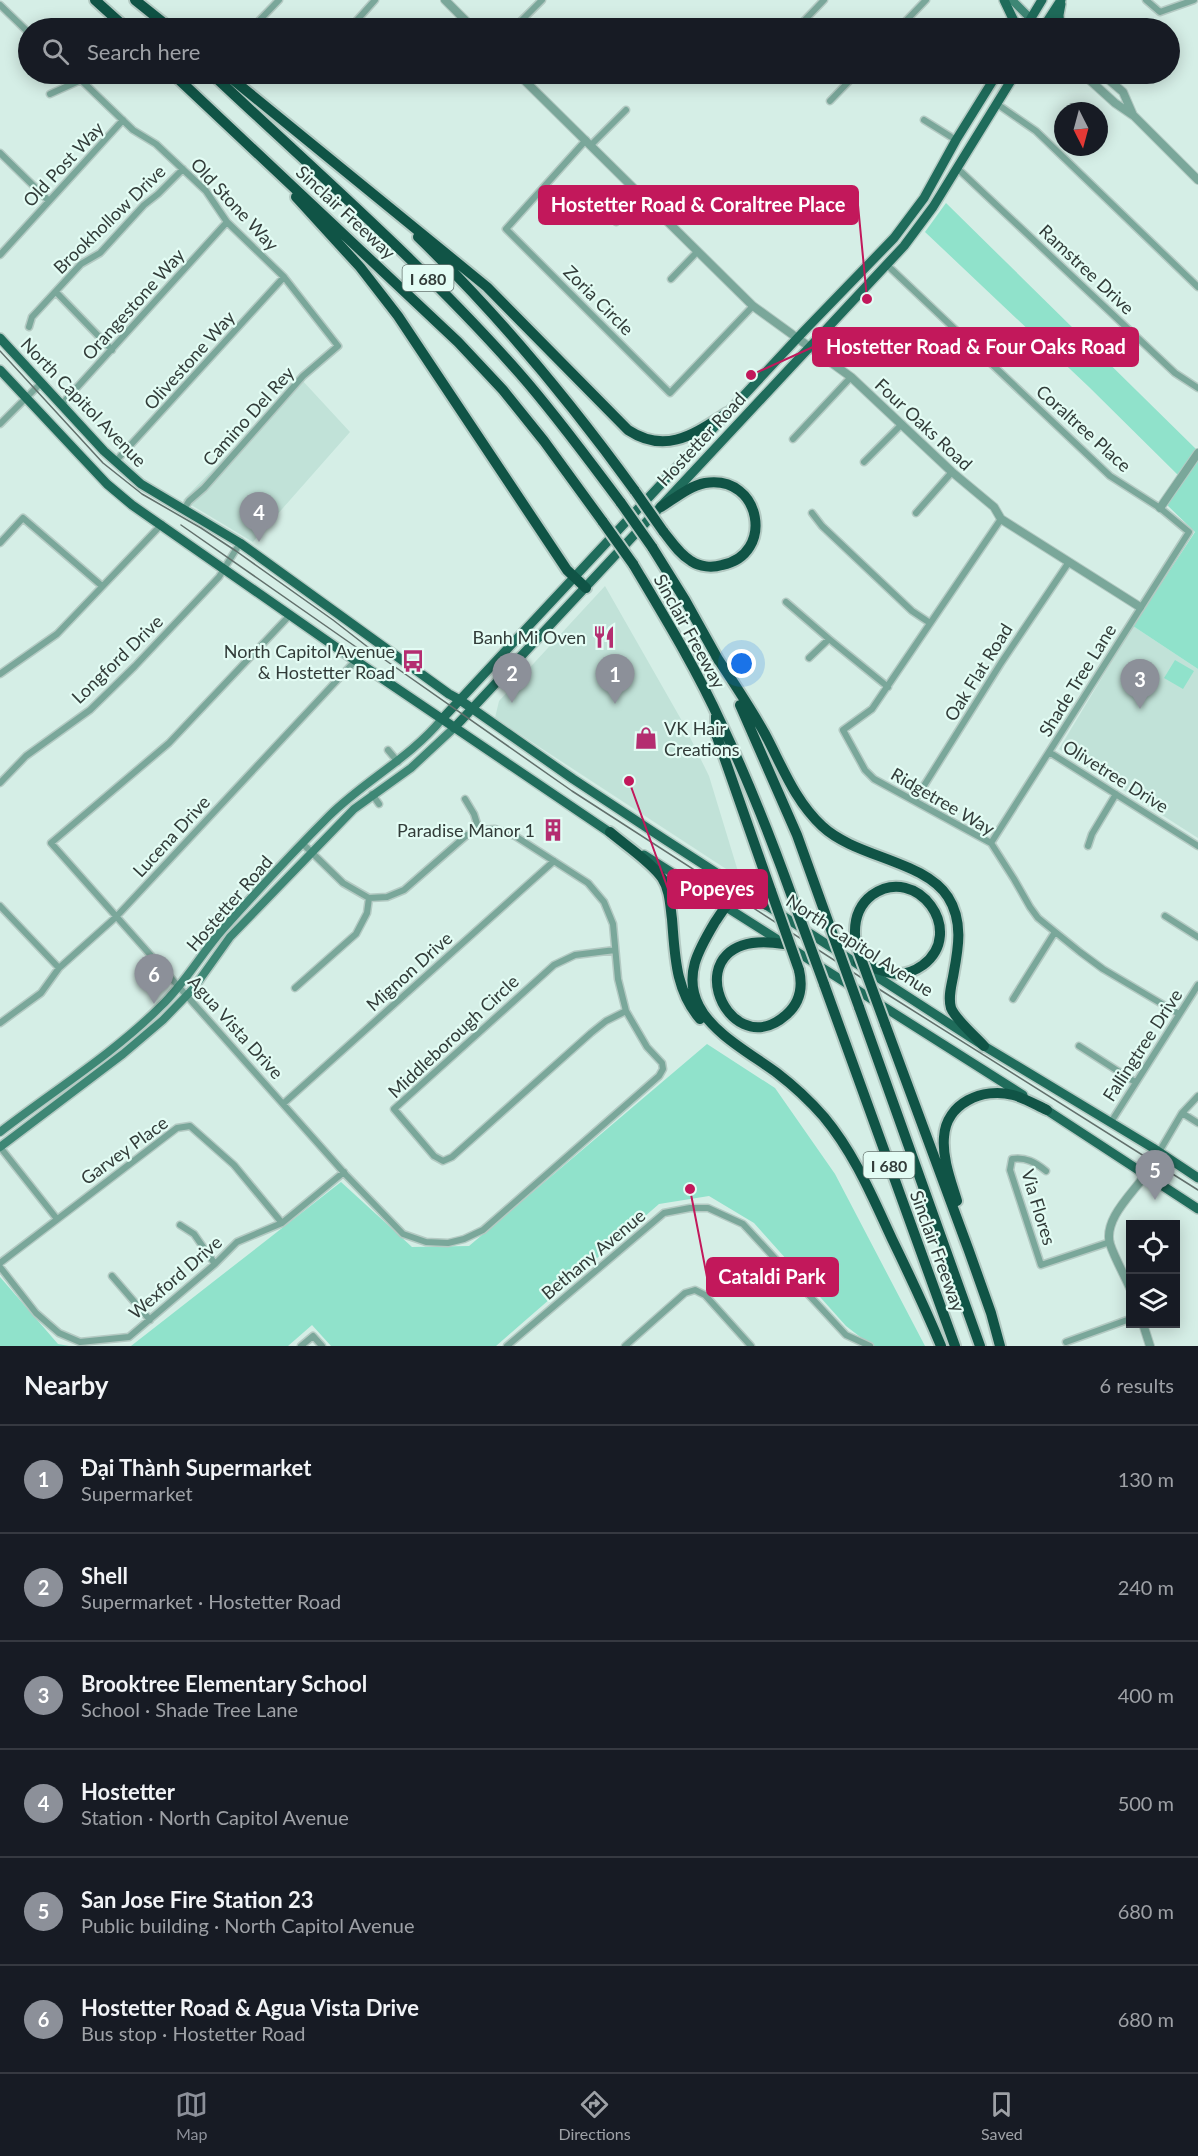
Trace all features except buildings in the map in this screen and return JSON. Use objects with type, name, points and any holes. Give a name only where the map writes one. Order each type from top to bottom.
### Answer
[{"type":"highway","points":[[95,0],[115,18]]},
{"type":"highway","points":[[134,0],[154,18]]},
{"type":"highway","points":[[134,0],[157,18]]},
{"type":"highway","name":"Sinclair Freeway","points":[[184,84],[458,342],[503,390],[544,441],[603,522],[633,564],[665,616],[716,713],[756,802],[955,1346]]},
{"type":"highway","name":"Sinclair Freeway","points":[[223,84],[408,258],[521,375],[562,424],[621,503],[685,600],[716,656],[772,773],[797,835],[980,1346]]},
{"type":"highway","points":[[238,84],[487,287],[622,425],[635,435],[657,442],[679,439],[694,434],[727,413]]},
{"type":"highway","points":[[236,133],[360,267],[388,303],[567,570],[586,588]]},
{"type":"highway","points":[[332,159],[437,255],[501,322],[573,407],[663,531],[690,561],[707,567],[733,562],[747,550],[755,533],[756,516],[747,497],[736,488],[722,483],[696,486],[661,507]]},
{"type":"highway","points":[[716,656],[757,719],[797,795],[815,819],[829,832],[848,844],[931,880],[949,898],[957,918],[959,934],[950,994],[952,1010],[984,1046]]},
{"type":"highway","points":[[716,713],[716,734],[799,970],[801,986],[797,1001],[786,1015],[763,1026],[746,1024],[730,1014],[720,1001],[717,986],[721,963],[732,950],[740,945],[757,941],[784,944]]},
{"type":"highway","points":[[609,832],[656,872],[664,882],[670,902],[675,961],[681,988],[689,1004],[706,1025],[791,1084],[818,1110],[843,1143],[861,1172],[941,1346]]},
{"type":"highway","points":[[858,962],[900,974],[915,970],[927,961],[936,948],[940,933],[938,917],[930,903],[917,892],[902,887],[886,888],[871,896],[860,908],[855,923],[856,945],[885,1024],[969,1251],[1000,1346]]},
{"type":"highway","points":[[732,1041],[704,1015],[696,1000],[692,977],[697,953],[726,906],[733,900],[740,898],[766,905]]},
{"type":"highway","points":[[969,1251],[966,1232],[944,1154],[944,1135],[951,1118],[962,1104],[977,1095],[986,1093],[1017,1096],[1047,1110]]},
{"type":"main road","points":[[1004,0],[1012,18]]},
{"type":"main road","points":[[1012,0],[1030,18]]},
{"type":"main road","points":[[1032,18],[1042,0]]},
{"type":"main road","points":[[1050,18],[1062,0]]},
{"type":"main road","points":[[1059,18],[1062,0]]},
{"type":"main road","name":"Hostetter Road","points":[[0,1132],[120,1042],[158,1009],[180,987],[222,930],[347,799],[398,762],[432,731],[797,338],[894,238],[924,198],[991,84]]},
{"type":"main road","name":"Hostetter Road","points":[[0,1147],[123,1054],[163,1020],[187,995],[230,938],[354,809],[411,768],[473,710],[918,229],[1009,84]]},
{"type":"main road","name":"North Capitol Avenue","points":[[0,338],[115,462],[141,484],[240,543],[448,694],[573,779],[984,1046],[1160,1152],[1198,1178]]},
{"type":"main road","points":[[0,370],[107,484],[132,505],[454,728],[609,832],[1047,1110],[1198,1209]]},
{"type":"street","points":[[262,18],[279,0]]},
{"type":"street","points":[[359,18],[375,0]]},
{"type":"street","points":[[445,0],[463,18]]},
{"type":"street","points":[[524,18],[542,0]]},
{"type":"street","points":[[806,18],[824,0]]},
{"type":"street","points":[[908,18],[926,0]]},
{"type":"street","points":[[1146,0],[1160,12],[1194,0]]},
{"type":"street","points":[[0,5],[18,22]]},
{"type":"street","name":"Old Stone Way","points":[[50,94],[72,84]]},
{"type":"street","name":"Old Stone Way","points":[[85,84],[133,130],[156,144],[206,191],[227,222],[284,277],[338,346]]},
{"type":"street","name":"Four Oaks Road","points":[[528,84],[753,306],[851,376],[952,472],[994,507],[1001,519],[1140,607]]},
{"type":"street","points":[[830,101],[846,84]]},
{"type":"street","points":[[1094,84],[1114,103],[1134,116],[1198,180]]},
{"type":"street","points":[[1114,84],[1123,92],[1134,116]]},
{"type":"street","points":[[997,104],[1036,131],[1198,287]]},
{"type":"street","points":[[588,142],[626,110]]},
{"type":"street","name":"Old Post Way","points":[[0,255],[123,120]]},
{"type":"street","points":[[924,120],[956,140]]},
{"type":"street","name":"Zoria Circle","points":[[588,142],[506,229],[670,393],[753,306]]},
{"type":"street","points":[[0,153],[49,201]]},
{"type":"street","name":"Ramstree Drive","points":[[957,168],[1175,373],[1198,388]]},
{"type":"street","name":"Brookhollow Drive","points":[[29,327],[32,317],[81,264],[100,253],[144,205],[183,169]]},
{"type":"street","points":[[616,222],[642,197]]},
{"type":"street","name":"Orangestone Way","points":[[61,405],[227,222]]},
{"type":"street","points":[[671,279],[697,252]]},
{"type":"street","name":"Coraltree Place","points":[[886,264],[1110,476],[1160,507],[1189,532]]},
{"type":"street","name":"Olivestone Way","points":[[115,462],[284,277]]},
{"type":"street","points":[[56,292],[112,350]]},
{"type":"street","name":"Camino Del Rey","points":[[184,509],[303,376],[338,346]]},
{"type":"street","points":[[793,439],[851,376]]},
{"type":"street","points":[[0,424],[40,383]]},
{"type":"street","points":[[864,462],[902,424]]},
{"type":"street","points":[[1160,507],[1198,453]]},
{"type":"street","points":[[916,513],[952,472]]},
{"type":"street","points":[[812,513],[822,526],[912,611],[930,623]]},
{"type":"street","points":[[0,543],[23,518],[102,586]]},
{"type":"street","name":"Ridgetree Way","points":[[1001,519],[872,709],[843,730],[865,770],[874,779],[990,843],[1030,907],[1055,932],[1103,969],[1179,1014]]},
{"type":"street","points":[[0,674],[57,633],[162,525]]},
{"type":"street","name":"Shade Tree Lane","points":[[990,843],[1189,532]]},
{"type":"street","name":"Longford Drive","points":[[0,783],[26,756],[97,702],[166,634],[219,577],[240,543]]},
{"type":"street","name":"Oak Flat Road","points":[[915,800],[1001,663],[1069,562]]},
{"type":"street","points":[[786,602],[888,687]]},
{"type":"street","name":"Agua Vista Drive","points":[[290,615],[169,743],[51,843],[344,1172],[403,1234],[426,1242],[448,1243],[464,1239],[483,1230],[661,1075],[662,1063],[647,1047],[627,1011]]},
{"type":"street","points":[[809,658],[829,639]]},
{"type":"street","name":"Lucena Drive","points":[[0,1023],[41,993],[58,969],[116,917],[356,660]]},
{"type":"street","points":[[388,750],[398,762]]},
{"type":"street","name":"Olivetree Drive","points":[[1049,752],[1198,846]]},
{"type":"street","points":[[372,794],[380,804]]},
{"type":"street","points":[[1088,846],[1092,834],[1116,794]]},
{"type":"street","points":[[465,799],[474,814],[479,830]]},
{"type":"street","points":[[303,844],[343,883],[369,898],[387,897],[404,890],[467,835],[479,830],[495,829],[515,836],[588,884],[604,902],[613,924],[618,979],[627,1011]]},
{"type":"street","name":"Mignon Drive","points":[[284,1103],[554,861]]},
{"type":"street","points":[[295,988],[356,934],[367,913],[369,898]]},
{"type":"street","points":[[0,906],[58,969]]},
{"type":"street","points":[[1165,916],[1198,937]]},
{"type":"street","points":[[1013,999],[1055,932]]},
{"type":"street","name":"Middleborough Circle","points":[[615,950],[575,955],[554,965],[393,1109],[434,1156],[443,1161],[452,1157],[606,1021],[627,1011]]},
{"type":"street","name":"Fallingtree Drive","points":[[1111,1122],[1198,985]]},
{"type":"street","points":[[1079,1046],[1135,1082]]},
{"type":"street","points":[[1126,1277],[1110,1242],[1117,1212],[1146,1174],[1182,1113],[1198,1096]]},
{"type":"street","points":[[1182,1113],[1198,1123]]},
{"type":"street","name":"Garvey Place","points":[[0,1265],[177,1128],[189,1126],[234,1165],[282,1223]]},
{"type":"street","points":[[0,1147],[57,1219]]},
{"type":"street","name":"Via Flores","points":[[1046,1171],[1035,1162],[1021,1158],[1012,1159],[1010,1170],[1041,1265],[1110,1242]]},
{"type":"street","name":"Wexford Drive","points":[[0,1265],[36,1313],[59,1333],[80,1342],[129,1337],[215,1264],[237,1242],[282,1223],[344,1172]]},
{"type":"street","name":"Bethany Avenue","points":[[507,1346],[664,1214],[699,1208],[708,1208],[743,1224],[846,1335],[870,1346]]},
{"type":"street","points":[[180,1225],[194,1234],[215,1264]]},
{"type":"street","points":[[112,1276],[150,1320]]},
{"type":"street","points":[[625,1346],[685,1293],[695,1290],[705,1295],[751,1346]]},
{"type":"street","points":[[1066,1342],[1126,1321]]},
{"type":"street","points":[[1145,1328],[1150,1346]]},
{"type":"street","points":[[301,1346],[313,1336],[322,1346]]},
{"type":"shaded area","points":[[301,379],[350,432],[253,542],[183,500]]},
{"type":"shaded area","points":[[605,586],[682,721],[709,776],[740,878],[495,718],[499,701]]},
{"type":"shaded area","points":[[1133,626],[1198,669],[1198,838],[1059,749]]},
{"type":"green space","points":[[946,203],[1198,451],[1198,669],[1133,626],[1195,532],[1166,504],[1183,480],[1089,387],[925,232]]},
{"type":"green space","points":[[1175,660],[1194,671],[1183,689],[1164,678]]},
{"type":"green space","points":[[707,1044],[775,1088],[835,1174],[925,1346],[872,1346],[846,1326],[754,1223],[709,1196],[659,1204],[496,1346],[331,1346],[312,1325],[288,1346],[131,1346],[341,1182],[412,1247],[469,1246]]},
{"type":"green space","points":[[0,1277],[58,1344],[69,1346],[0,1346]]},
{"type":"tram line","points":[[0,351],[103,463],[142,494],[236,551],[378,655],[572,791],[882,991],[1198,1190]]},
{"type":"tram line","points":[[181,525],[356,647]]},
{"type":"place","name":"Hostetter Road & Coraltree Place","points":[[867,299]]},
{"type":"place","name":"Hostetter Road & Four Oaks Road","points":[[751,375]]},
{"type":"place","name":"Hostetter","points":[[259,542]]},
{"type":"place","name":"Banh Mi Oven","points":[[604,637]]},
{"type":"place","name":"North Capitol Avenue & Hostetter Road","points":[[413,661]]},
{"type":"place","name":"Shell","points":[[512,703]]},
{"type":"place","name":"Đại Thành Supermarket","points":[[615,704]]},
{"type":"place","name":"Brooktree Elementary School","points":[[1140,709]]},
{"type":"place","name":"VK Hair Creations","points":[[646,738]]},
{"type":"place","name":"Popeyes","points":[[629,781]]},
{"type":"place","name":"Paradise Manor 1","points":[[553,830]]},
{"type":"place","name":"Hostetter Road & Agua Vista Drive","points":[[154,1004]]},
{"type":"place","name":"Cataldi Park","points":[[690,1189]]},
{"type":"place","name":"San Jose Fire Station 23","points":[[1155,1200]]}]
